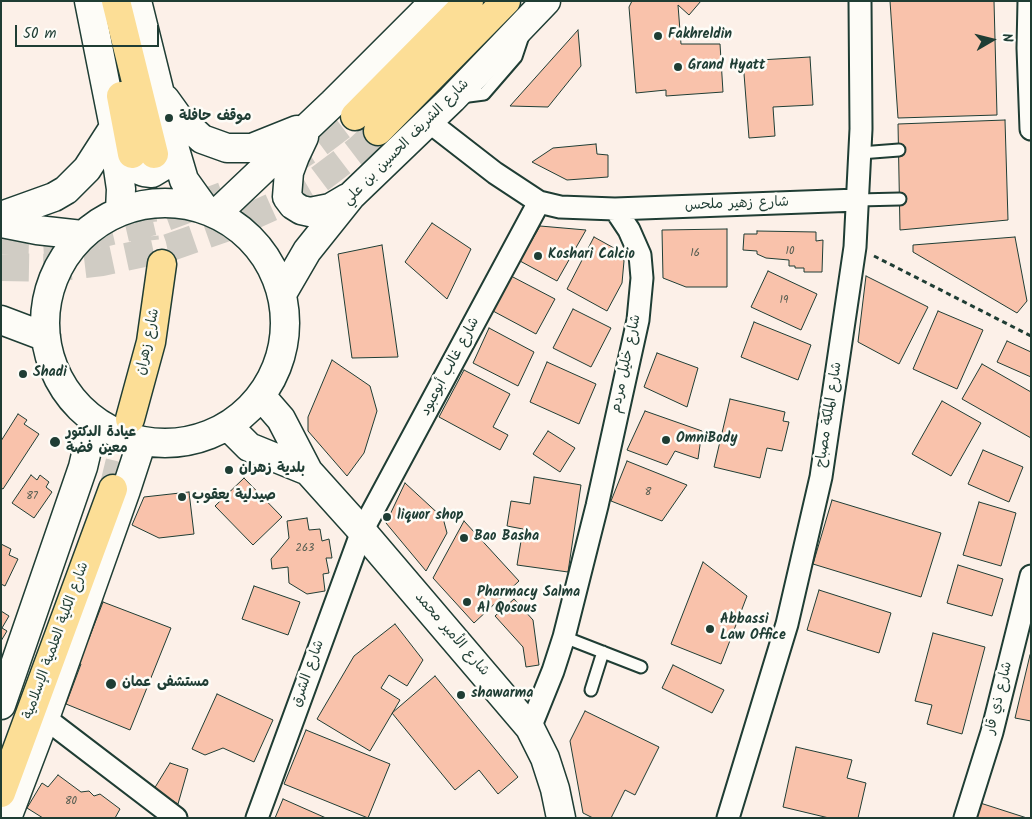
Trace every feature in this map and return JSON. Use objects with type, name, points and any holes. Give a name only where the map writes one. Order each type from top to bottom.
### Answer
[{"type":"main road","points":[[102,1],[138,146]]},
{"type":"main road","points":[[116,1],[138,146]]},
{"type":"main road","points":[[355,116],[469,1]]},
{"type":"main road","points":[[378,131],[506,1]]},
{"type":"main road","name":"شارع زهران","points":[[121,424],[151,342],[154,267]]},
{"type":"main road","name":"شارع الكلية العلمية الإسلامية","points":[[1,742],[45,619],[105,485],[1,793]]},
{"type":"street","points":[[89,1],[138,146],[184,180],[210,211]]},
{"type":"street","points":[[137,1],[160,90],[178,117],[202,139],[227,148],[252,148],[312,123]]},
{"type":"street","points":[[210,211],[312,123],[435,1]]},
{"type":"street","name":"شارع الملكة مصباح","points":[[728,818],[788,624],[819,486],[855,247],[860,153],[860,1]]},
{"type":"street","points":[[1029,1],[1028,48],[1031,129]]},
{"type":"street","name":"شارع الشريف الحسين بن علي","points":[[282,294],[307,251],[351,196],[452,99],[537,11]]},
{"type":"street","points":[[120,211],[121,189],[160,90]]},
{"type":"street","points":[[428,121],[495,173],[539,202],[560,207],[616,209]]},
{"type":"street","points":[[312,123],[289,172],[286,197],[293,205],[301,210],[310,212],[330,208],[351,196]]},
{"type":"street","points":[[1,216],[54,197],[66,190],[86,169],[138,146]]},
{"type":"street","name":"شارع زهير ملحس","points":[[616,209],[858,200]]},
{"type":"street","points":[[170,202],[210,211],[239,228],[258,246],[268,261],[282,294],[285,321],[283,348],[274,373],[260,396],[246,412],[228,426],[201,438],[186,442],[164,444],[70,397],[61,384],[51,361],[46,337],[45,318],[47,300],[52,282],[70,249],[82,235],[120,211],[136,206],[170,202]]},
{"type":"street","name":"شارع غالب أبوعبود","points":[[362,531],[539,202]]},
{"type":"street","name":"شارع خليل مردم","points":[[530,728],[553,671],[564,637],[638,320],[642,278],[640,255],[629,230],[616,209]]},
{"type":"street","points":[[1,223],[37,230],[82,235]]},
{"type":"street","points":[[1,320],[46,337]]},
{"type":"street","name":"شارع الأمير محمد","points":[[260,396],[281,419],[308,471],[362,531],[530,728],[545,758],[561,818]]},
{"type":"street","points":[[4,691],[83,467],[121,424]]},
{"type":"street","points":[[7,818],[45,718],[126,490],[121,424]]},
{"type":"street","name":"شارع الأمير محمد","points":[[228,426],[249,447],[308,471]]},
{"type":"street","name":"شارع الشرق","points":[[257,818],[362,531]]},
{"type":"street","name":"شارع ذي قار","points":[[966,818],[992,732],[1031,576]]},
{"type":"street","points":[[45,718],[176,818]]},
{"type":"lane","points":[[860,153],[899,150]]},
{"type":"lane","points":[[858,200],[900,199]]},
{"type":"lane","points":[[564,637],[641,667]]},
{"type":"lane","points":[[591,690],[604,652]]},
{"type":"path","points":[[855,247],[1031,336]]},
{"type":"building","name":"Grand Hyatt","points":[[632,1],[701,1],[689,15],[678,5],[681,44],[720,44],[723,92],[666,96],[666,90],[636,93],[629,7]]},
{"type":"building","points":[[890,1],[994,1],[997,115],[898,118]]},
{"type":"building","points":[[578,30],[581,66],[548,107],[510,106]]},
{"type":"building","points":[[810,57],[813,105],[773,107],[775,136],[749,138],[743,61]]},
{"type":"building","points":[[1005,120],[1008,220],[900,230],[898,124]]},
{"type":"building","points":[[596,144],[597,154],[608,155],[608,177],[567,180],[532,162],[553,148]]},
{"type":"building","points":[[432,223],[471,249],[447,299],[405,262]]},
{"type":"building","points":[[540,226],[586,230],[557,281],[520,261]]},
{"type":"building","points":[[727,229],[727,287],[686,287],[663,278],[662,230]]},
{"type":"building","points":[[757,231],[816,232],[816,241],[823,240],[822,272],[804,272],[804,268],[789,266],[789,260],[766,258],[757,254],[757,251],[743,250],[744,234],[757,234]]},
{"type":"building","points":[[594,237],[623,253],[622,283],[607,311],[567,289]]},
{"type":"building","points":[[1015,237],[1027,301],[1017,313],[913,252],[913,245]]},
{"type":"building","points":[[382,245],[398,357],[352,358],[338,254]]},
{"type":"building","points":[[768,271],[817,294],[801,330],[751,307]]},
{"type":"building","points":[[511,276],[555,299],[536,334],[493,311]]},
{"type":"building","points":[[866,276],[928,307],[899,364],[858,342]]},
{"type":"building","points":[[573,309],[611,328],[591,367],[553,348]]},
{"type":"building","points":[[938,311],[983,330],[957,389],[913,369]]},
{"type":"building","points":[[754,322],[811,345],[798,380],[741,357]]},
{"type":"building","points":[[489,328],[534,352],[518,386],[473,363]]},
{"type":"building","points":[[1007,341],[1031,352],[1031,377],[997,362]]},
{"type":"building","points":[[657,353],[698,368],[687,407],[644,387]]},
{"type":"building","points":[[332,360],[370,386],[377,411],[364,453],[347,476],[308,431],[308,417]]},
{"type":"building","points":[[547,362],[596,384],[579,424],[530,402]]},
{"type":"building","points":[[982,364],[1031,392],[1031,438],[962,399]]},
{"type":"building","points":[[464,370],[510,394],[493,427],[508,435],[500,450],[439,417]]},
{"type":"building","points":[[730,399],[785,412],[783,421],[789,422],[782,451],[767,448],[760,478],[714,467]]},
{"type":"building","points":[[942,401],[981,423],[951,476],[912,454]]},
{"type":"building","name":"OmniBody","points":[[645,411],[702,431],[698,459],[675,451],[667,465],[627,450]]},
{"type":"building","points":[[18,414],[27,420],[24,424],[39,434],[3,489],[1,488],[1,441]]},
{"type":"building","points":[[548,431],[575,448],[560,472],[533,454]]},
{"type":"building","points":[[983,450],[1023,467],[1009,502],[968,484]]},
{"type":"building","points":[[627,461],[687,485],[662,521],[611,501]]},
{"type":"building","points":[[31,475],[37,480],[40,475],[49,482],[46,487],[52,492],[34,518],[12,503]]},
{"type":"building","points":[[534,477],[581,485],[568,572],[517,565],[523,529],[507,526],[511,501],[530,504]]},
{"type":"building","points":[[244,478],[282,517],[253,545],[215,506]]},
{"type":"building","points":[[405,483],[443,518],[447,533],[426,571],[386,523]]},
{"type":"building","points":[[189,492],[194,534],[159,538],[132,525],[144,497]]},
{"type":"building","points":[[832,500],[941,533],[921,597],[813,564]]},
{"type":"building","points":[[979,502],[1016,513],[1001,566],[963,555]]},
{"type":"building","points":[[307,518],[309,530],[320,529],[322,541],[329,539],[332,558],[326,558],[329,573],[323,574],[325,591],[307,594],[289,583],[288,567],[272,569],[271,559],[289,538],[287,521]]},
{"type":"building","points":[[464,521],[519,581],[474,623],[433,578]]},
{"type":"building","points":[[1,544],[11,549],[9,555],[18,559],[5,586],[1,584]]},
{"type":"building","points":[[703,562],[747,596],[721,664],[671,644]]},
{"type":"building","points":[[958,565],[1003,579],[992,616],[947,603]]},
{"type":"building","points":[[254,586],[300,602],[288,635],[242,619]]},
{"type":"building","points":[[819,590],[891,613],[879,653],[807,630]]},
{"type":"building","points":[[514,599],[533,620],[539,665],[526,667],[523,647],[495,616]]},
{"type":"building","name":"مستشفى عمان","points":[[103,602],[171,628],[130,730],[66,704],[81,664],[75,661],[84,639],[88,641]]},
{"type":"building","points":[[1,611],[9,616],[2,628],[7,631],[1,641]]},
{"type":"building","points":[[395,624],[423,660],[407,686],[389,675],[381,688],[400,700],[370,751],[317,719],[354,656]]},
{"type":"building","points":[[933,633],[985,647],[962,734],[927,724],[932,705],[915,701]]},
{"type":"building","points":[[1031,655],[1031,721],[1015,718]]},
{"type":"building","points":[[673,665],[724,690],[712,713],[662,688]]},
{"type":"building","points":[[435,676],[518,777],[498,794],[479,770],[455,790],[392,713]]},
{"type":"building","points":[[217,694],[273,720],[254,762],[223,748],[205,755],[192,749]]},
{"type":"building","points":[[585,711],[659,747],[635,795],[625,790],[611,818],[593,818],[583,813],[570,741]]},
{"type":"building","points":[[306,730],[390,764],[368,818],[284,784]]},
{"type":"building","points":[[796,747],[852,760],[847,778],[866,783],[858,818],[829,818],[783,807]]},
{"type":"building","points":[[170,763],[188,769],[178,804],[154,789]]},
{"type":"building","points":[[58,775],[81,792],[89,791],[94,796],[100,794],[120,809],[115,818],[43,818],[27,808],[42,783],[48,787]]},
{"type":"building","points":[[283,799],[326,818],[275,818]]},
{"type":"building","points":[[974,801],[1027,818],[969,818]]},
{"type":"tunnel","points":[[284,166],[355,116]]},
{"type":"tunnel","points":[[1,267],[52,268],[102,262],[168,248],[225,228],[272,207],[317,181],[359,149],[378,131]]},
{"type":"tunnel","points":[[132,154],[140,193],[145,241]]},
{"type":"tunnel","points":[[1,240],[38,241],[99,234],[155,221],[223,196]]},
{"type":"tunnel","points":[[113,489],[130,419]]},
{"type":"place","name":"Fakhreldin","points":[[658,36]]},
{"type":"place","name":"Grand Hyatt","points":[[678,67]]},
{"type":"place","name":"موقف حافلة","points":[[169,118]]},
{"type":"place","name":"Koshari Calcio","points":[[538,256]]},
{"type":"place","name":"Shadi","points":[[23,374]]},
{"type":"place","name":"OmniBody","points":[[666,440]]},
{"type":"place","name":"عيادة الدكتور معين فضة","points":[[55,442]]},
{"type":"place","name":"بلدية زهران","points":[[229,470]]},
{"type":"place","name":"صيدلية يعقوب","points":[[182,497]]},
{"type":"place","name":"liquor shop","points":[[387,517]]},
{"type":"place","name":"Bao Basha","points":[[464,538]]},
{"type":"place","name":"Pharmacy Salma Al Qosous","points":[[467,602]]},
{"type":"place","name":"Abbassi Law Office","points":[[710,629]]},
{"type":"place","name":"مستشفى عمان","points":[[111,684]]},
{"type":"place","name":"shawarma","points":[[461,695]]}]
